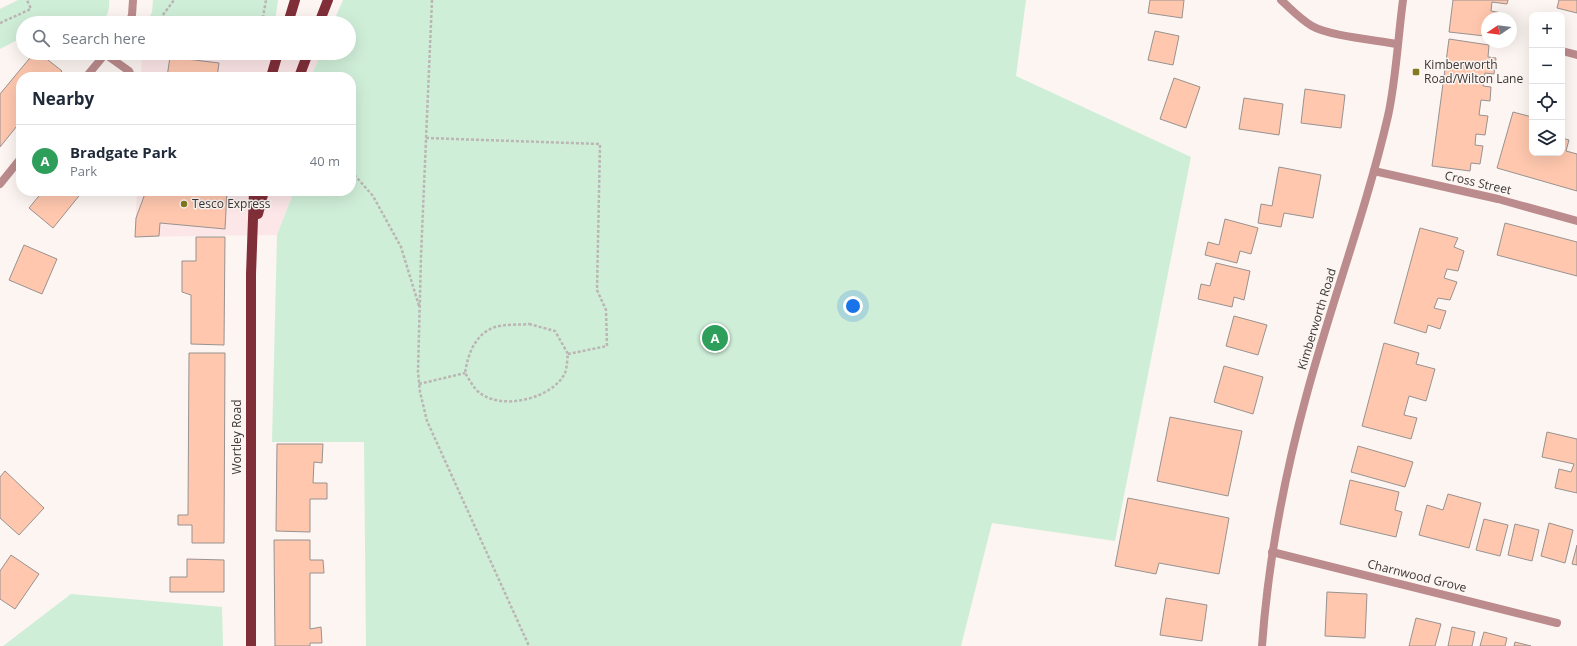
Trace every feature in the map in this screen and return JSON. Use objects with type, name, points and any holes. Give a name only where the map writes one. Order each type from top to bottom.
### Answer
[{"type":"main road","points":[[290,16],[295,0]]},
{"type":"main road","points":[[322,16],[328,0]]},
{"type":"main road","points":[[272,72],[276,60]]},
{"type":"main road","points":[[301,72],[305,60]]},
{"type":"main road","name":"Wortley Road","points":[[251,646],[251,358],[254,196]]},
{"type":"main road","name":"Wortley Road","points":[[254,229],[263,196]]},
{"type":"street","points":[[132,0],[132,16]]},
{"type":"street","points":[[1281,0],[1299,18],[1313,27],[1331,32],[1397,44]]},
{"type":"street","name":"Kimberworth Road","points":[[1262,646],[1264,614],[1272,552],[1287,470],[1306,396],[1374,171],[1388,113],[1403,0]]},
{"type":"street","points":[[1566,52],[1577,55]]},
{"type":"street","points":[[90,72],[100,60]]},
{"type":"street","points":[[113,60],[130,72]]},
{"type":"street","points":[[0,184],[16,164]]},
{"type":"street","name":"Cross Street","points":[[1374,171],[1498,199],[1577,221]]},
{"type":"street","name":"Charnwood Grove","points":[[1272,552],[1556,623]]},
{"type":"path","points":[[0,23],[31,8],[27,0]]},
{"type":"path","points":[[161,16],[174,0]]},
{"type":"path","points":[[263,16],[266,0]]},
{"type":"path","points":[[432,0],[420,309],[419,384],[427,421],[529,646]]},
{"type":"path","points":[[426,138],[600,144],[597,290],[606,310],[607,346],[568,354]]},
{"type":"path","points":[[356,177],[373,196],[401,247],[420,309]]},
{"type":"path","points":[[529,324],[555,331],[568,354],[565,373],[554,385],[525,401],[501,402],[479,393],[465,373],[467,360],[476,340],[496,327],[529,324]]},
{"type":"path","points":[[419,384],[465,373]]},
{"type":"shaded area","points":[[142,60],[318,60],[313,72],[141,72]]},
{"type":"shaded area","points":[[137,196],[292,196],[277,235],[135,237]]},
{"type":"green space","points":[[18,0],[109,0],[106,16],[16,16],[16,41],[0,49],[0,9]]},
{"type":"green space","points":[[153,0],[278,0],[276,16],[150,16]]},
{"type":"green space","points":[[343,0],[1026,0],[1016,76],[1191,157],[1115,541],[992,523],[961,646],[366,646],[364,442],[272,442],[277,235],[292,196],[356,196],[356,72],[313,72],[318,60],[356,60],[356,16],[336,16]]},
{"type":"green space","points":[[71,594],[222,607],[223,646],[3,646]]},
{"type":"building","points":[[1150,0],[1184,0],[1182,18],[1148,13]]},
{"type":"building","points":[[1453,0],[1508,0],[1507,4],[1492,2],[1491,11],[1496,12],[1481,12],[1481,36],[1449,32]]},
{"type":"building","points":[[1559,0],[1577,0],[1577,13],[1557,8]]},
{"type":"building","points":[[1155,31],[1179,36],[1173,65],[1148,60]]},
{"type":"building","points":[[1449,39],[1481,44],[1481,48],[1489,48],[1488,57],[1496,58],[1494,74],[1485,73],[1483,86],[1491,87],[1490,101],[1481,100],[1479,115],[1488,116],[1485,135],[1476,134],[1475,145],[1483,146],[1480,164],[1471,163],[1470,171],[1432,166]]},
{"type":"building","points":[[28,60],[48,60],[62,71],[61,72],[18,72]]},
{"type":"building","points":[[170,60],[194,60],[219,63],[218,72],[168,72]]},
{"type":"building","points":[[16,75],[16,127],[0,147],[0,94]]},
{"type":"building","points":[[1174,78],[1200,87],[1186,128],[1160,119]]},
{"type":"building","points":[[1305,89],[1345,95],[1341,128],[1301,123]]},
{"type":"building","points":[[1244,98],[1283,104],[1279,135],[1239,129]]},
{"type":"building","points":[[1513,112],[1529,116],[1529,156],[1565,156],[1565,139],[1569,140],[1566,151],[1577,154],[1577,191],[1497,168]]},
{"type":"building","points":[[1279,167],[1321,175],[1313,218],[1284,213],[1281,227],[1258,223],[1261,204],[1272,206]]},
{"type":"building","points":[[39,196],[79,196],[53,228],[29,208]]},
{"type":"building","name":"Tesco Express","points":[[144,196],[227,196],[225,229],[160,223],[159,236],[135,237],[136,218]]},
{"type":"building","points":[[1225,219],[1258,228],[1251,254],[1240,251],[1237,263],[1205,255],[1208,242],[1219,245]]},
{"type":"building","points":[[1505,223],[1577,242],[1577,276],[1497,255]]},
{"type":"building","points":[[1420,228],[1458,238],[1454,247],[1464,251],[1458,271],[1447,269],[1444,278],[1457,282],[1450,300],[1438,298],[1434,308],[1446,311],[1440,329],[1428,325],[1426,333],[1394,323]]},
{"type":"building","points":[[196,237],[225,237],[224,345],[191,344],[191,295],[182,292],[182,261],[196,261]]},
{"type":"building","points":[[24,245],[57,259],[42,294],[9,280]]},
{"type":"building","points":[[1216,263],[1250,271],[1244,300],[1234,297],[1232,307],[1198,299],[1201,284],[1210,286]]},
{"type":"building","points":[[1234,316],[1267,325],[1258,355],[1226,346]]},
{"type":"building","points":[[1384,343],[1419,353],[1416,364],[1435,369],[1426,401],[1409,396],[1404,415],[1417,418],[1411,439],[1362,426]]},
{"type":"building","points":[[189,353],[225,353],[224,543],[192,543],[192,525],[178,525],[178,515],[188,515]]},
{"type":"building","points":[[1224,366],[1263,377],[1253,414],[1214,402]]},
{"type":"building","points":[[1170,417],[1242,431],[1228,496],[1157,481]]},
{"type":"building","points":[[1547,432],[1577,439],[1577,493],[1555,488],[1559,469],[1571,472],[1574,464],[1542,457]]},
{"type":"building","points":[[277,444],[323,444],[322,463],[314,462],[313,483],[327,483],[327,499],[310,499],[310,532],[276,531]]},
{"type":"building","points":[[1358,446],[1413,462],[1405,487],[1351,472]]},
{"type":"building","points":[[5,471],[44,508],[19,535],[0,518],[0,477]]},
{"type":"building","points":[[1350,480],[1399,492],[1395,510],[1402,512],[1396,537],[1340,524]]},
{"type":"building","points":[[1448,494],[1481,503],[1469,548],[1419,535],[1427,505],[1443,510]]},
{"type":"building","points":[[1128,498],[1229,518],[1219,574],[1159,563],[1156,574],[1115,566]]},
{"type":"building","points":[[1484,519],[1508,525],[1500,556],[1476,550]]},
{"type":"building","points":[[1549,523],[1573,530],[1565,563],[1541,556]]},
{"type":"building","points":[[1515,524],[1539,530],[1532,561],[1508,555]]},
{"type":"building","points":[[274,540],[310,540],[310,560],[323,560],[324,573],[310,573],[310,629],[321,627],[322,643],[310,643],[310,646],[275,646]]},
{"type":"building","points":[[1577,545],[1577,565],[1572,564]]},
{"type":"building","points":[[11,555],[39,574],[15,609],[0,599],[0,571]]},
{"type":"building","points":[[187,559],[224,560],[224,592],[170,592],[170,577],[187,577]]},
{"type":"building","points":[[1327,592],[1367,594],[1365,638],[1325,636]]},
{"type":"building","points":[[1166,598],[1207,605],[1202,641],[1160,635]]},
{"type":"building","points":[[1416,618],[1441,624],[1435,646],[1409,646]]},
{"type":"building","points":[[1452,627],[1475,632],[1472,646],[1448,646]]},
{"type":"building","points":[[1484,632],[1507,638],[1505,646],[1480,646]]},
{"type":"building","points":[[1515,642],[1531,646],[1514,646]]},
{"type":"place","name":"Kimberworth Road/Wilton Lane","points":[[1416,72]]},
{"type":"place","name":"Tesco Express","points":[[184,204]]},
{"type":"place","name":"Bradgate Park","points":[[715,338]]}]
